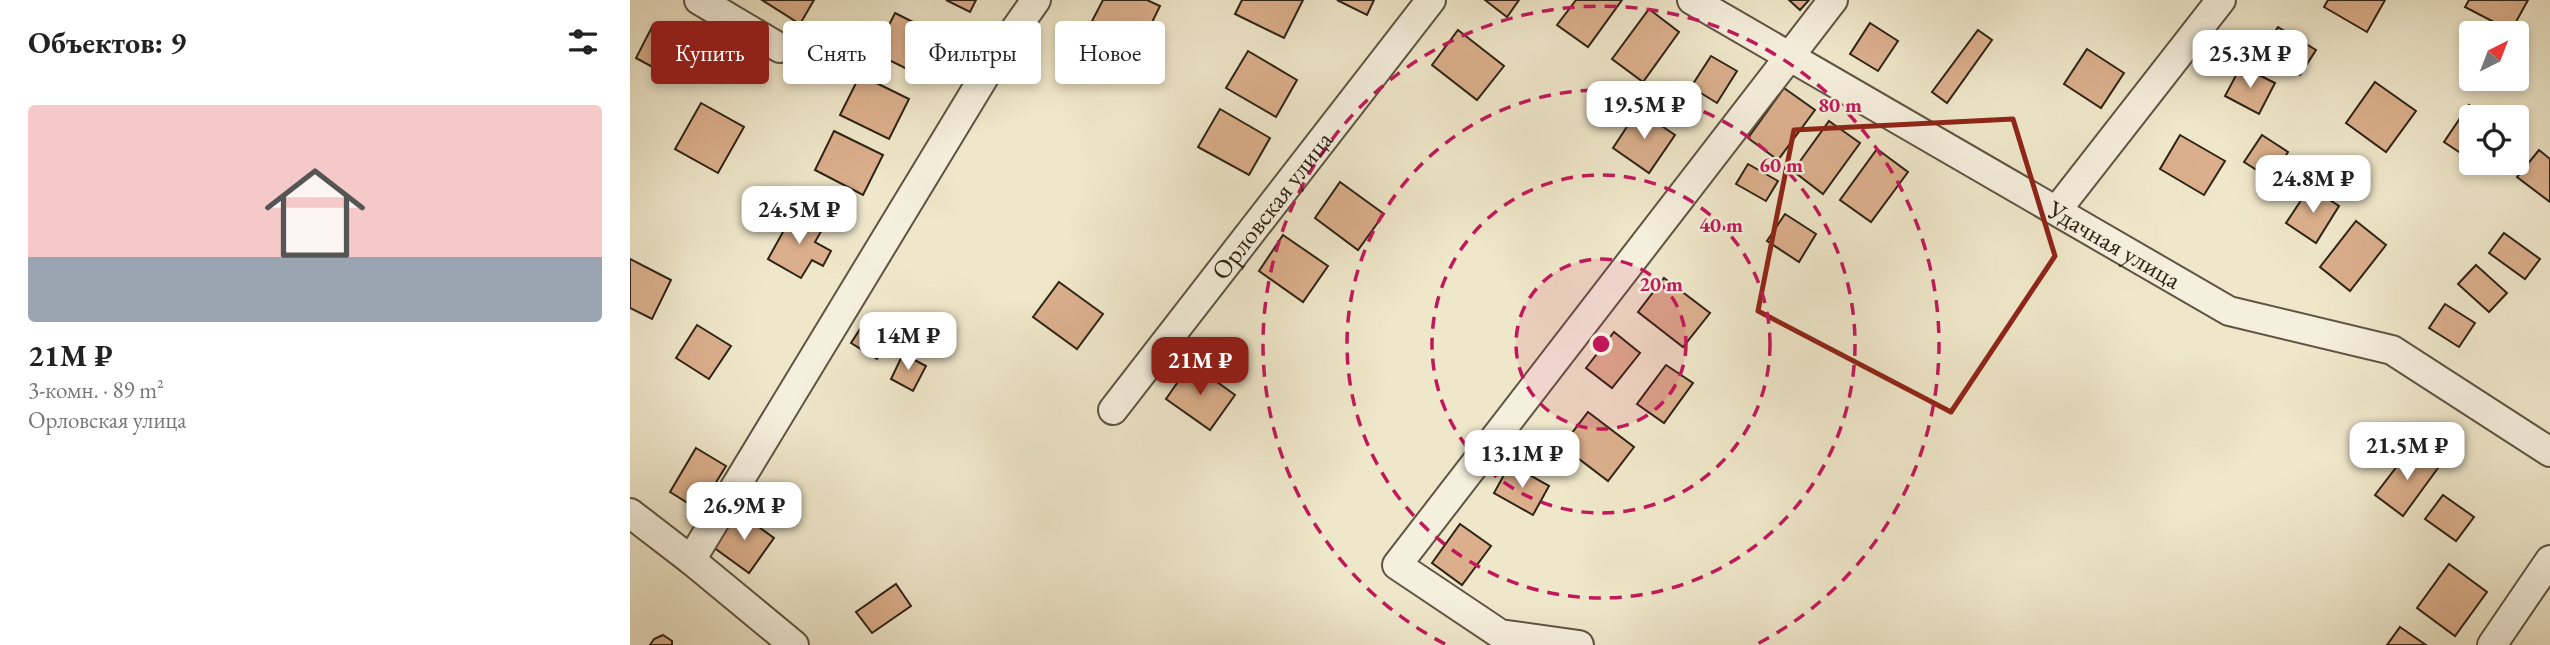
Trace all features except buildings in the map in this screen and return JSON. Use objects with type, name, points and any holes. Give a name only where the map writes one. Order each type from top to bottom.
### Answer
[{"type":"street","points":[[699,0],[780,48]]},
{"type":"street","points":[[691,560],[998,54],[1037,0]]},
{"type":"street","name":"Орловская улица","points":[[1113,410],[1432,0]]},
{"type":"street","name":"Удачная улица","points":[[1692,0],[2229,311],[2392,350],[2550,452]]},
{"type":"street","points":[[1579,645],[1500,634],[1397,565],[1833,0]]},
{"type":"street","points":[[2057,210],[2221,0]]},
{"type":"street","points":[[630,513],[794,645]]},
{"type":"street","points":[[2492,645],[2550,560]]},
{"type":"highlighted area","points":[[2013,119],[2055,256],[1951,412],[1758,311],[1794,130]]}]
